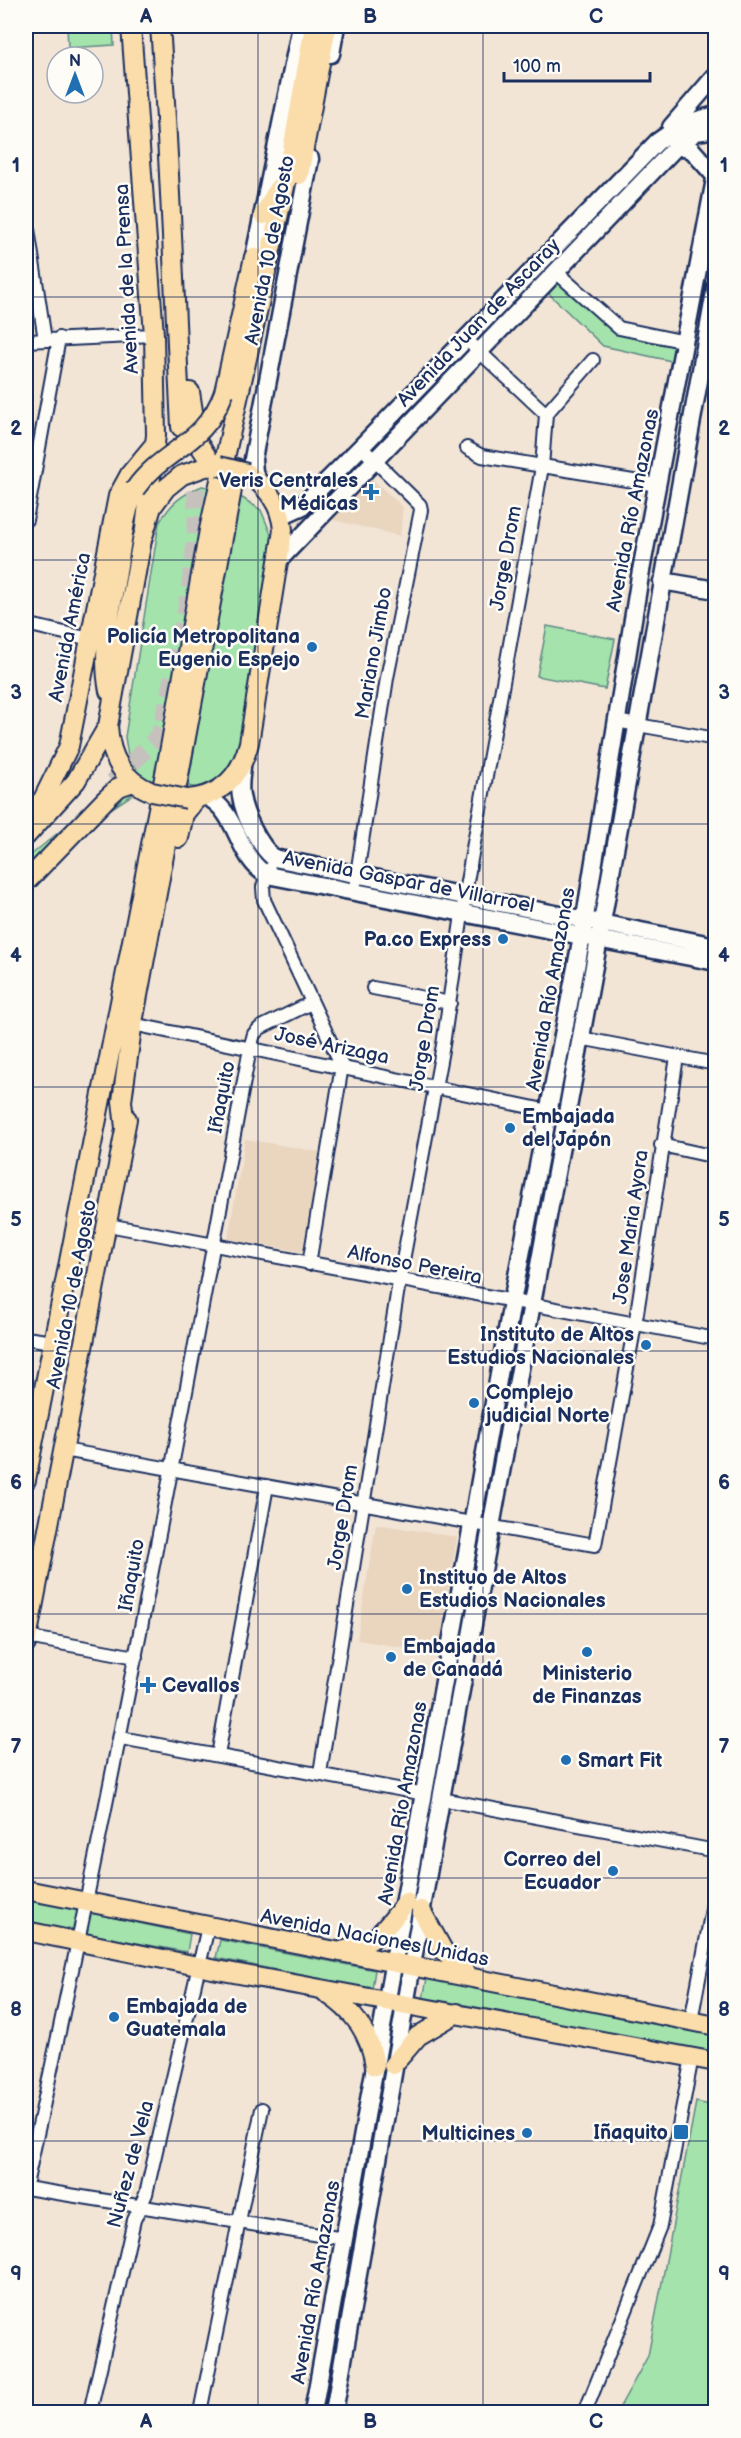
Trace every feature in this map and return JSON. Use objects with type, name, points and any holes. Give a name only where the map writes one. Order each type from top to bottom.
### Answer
[{"type":"main road","name":"Avenida de la Prensa","points":[[131,26],[154,334],[155,444],[145,529]]},
{"type":"main road","points":[[160,26],[170,178],[192,414],[200,449],[216,466],[253,478]]},
{"type":"main road","name":"Avenida 10 de Agosto","points":[[254,257],[301,26]]},
{"type":"main road","name":"Avenida 10 de Agosto","points":[[26,1480],[29,1452],[53,1342],[183,683],[209,530],[288,173],[314,26]]},
{"type":"main road","name":"Avenida 10 de Agosto","points":[[125,1128],[122,1101],[137,1005],[231,493],[305,147],[327,26]]},
{"type":"main road","name":"Avenida 10 de Agosto","points":[[281,516],[271,495],[253,478],[253,459],[336,26]]},
{"type":"main road","points":[[657,142],[716,75]]},
{"type":"main road","name":"Avenida Juan de Ascaray","points":[[280,559],[374,460],[473,346],[657,142],[683,124],[716,115]]},
{"type":"main road","name":"Avenida Juan de Ascaray","points":[[281,516],[301,507],[361,447],[555,270],[677,146],[696,132],[716,129]]},
{"type":"main road","points":[[677,146],[692,150],[715,175]]},
{"type":"main road","points":[[263,215],[288,173]]},
{"type":"main road","name":"Avenida Río Amazonas","points":[[313,2412],[375,2066],[395,2002],[411,1966],[413,1906],[433,1796],[474,1523],[512,1302],[583,928],[657,485],[686,342],[715,175]]},
{"type":"main road","points":[[170,178],[170,225],[180,428]]},
{"type":"main road","points":[[111,703],[105,664],[106,642],[126,517],[135,489],[154,467],[201,433],[217,410],[224,392],[254,257]]},
{"type":"main road","name":"Avenida Río Amazonas","points":[[433,1796],[491,1526],[601,931],[716,286]]},
{"type":"main road","name":"Avenida América","points":[[26,820],[44,799],[69,746],[115,503],[125,482],[155,444]]},
{"type":"main road","points":[[143,788],[119,767],[112,753],[108,726],[145,529],[156,501],[174,481],[188,472],[216,466]]},
{"type":"main road","points":[[242,767],[249,743],[280,559],[281,516]]},
{"type":"main road","points":[[662,581],[716,590]]},
{"type":"main road","points":[[26,836],[76,781],[108,726]]},
{"type":"main road","name":"Avenida 10 de Agosto","points":[[26,1641],[108,1225],[142,1026],[184,814],[196,798],[225,785],[242,767]]},
{"type":"main road","name":"Avenida Gaspar de Villarroel","points":[[242,767],[240,789],[244,806],[267,852],[274,858],[356,884]]},
{"type":"main road","points":[[26,882],[119,787],[143,788],[196,798]]},
{"type":"main road","name":"Avenida 10 de Agosto","points":[[97,1119],[97,1088],[139,872],[146,817],[143,788]]},
{"type":"main road","name":"Avenida Gaspar de Villarroel","points":[[196,798],[222,807],[252,864],[267,875],[356,884],[583,928],[716,946]]},
{"type":"main road","name":"Avenida Gaspar de Villarroel","points":[[601,931],[716,962]]},
{"type":"main road","points":[[26,1596],[30,1576],[45,1550]]},
{"type":"main road","name":"Avenida Naciones Unidas","points":[[26,1890],[335,1953],[716,2026]]},
{"type":"main road","points":[[335,1953],[360,1947],[378,1937],[413,1906],[443,1950],[471,1979]]},
{"type":"main road","name":"Avenida Río Amazonas","points":[[334,2412],[393,2065],[395,2002],[393,1963],[413,1906]]},
{"type":"main road","points":[[26,1931],[199,1967],[716,2062]]},
{"type":"main road","points":[[320,1989],[339,2001],[356,2019],[369,2038],[375,2066]]},
{"type":"main road","points":[[393,2065],[418,2036],[457,2013]]},
{"type":"street","points":[[26,216],[45,340]]},
{"type":"street","points":[[555,270],[619,328],[686,342]]},
{"type":"street","points":[[26,341],[154,334]]},
{"type":"street","points":[[26,520],[59,338]]},
{"type":"street","points":[[473,346],[546,414],[593,360]]},
{"type":"street","name":"Jorge Drom","points":[[320,1773],[399,1281],[436,1087],[464,905],[542,467],[546,414]]},
{"type":"street","name":"Mariano Jimbo","points":[[356,884],[387,678],[421,510],[420,505],[361,447]]},
{"type":"street","points":[[467,448],[482,456],[657,485]]},
{"type":"street","points":[[26,624],[90,639]]},
{"type":"street","points":[[616,721],[716,739]]},
{"type":"street","points":[[274,858],[263,887],[264,900],[342,1066],[309,1264]]},
{"type":"street","points":[[374,988],[450,1003]]},
{"type":"street","name":"Iñaquito","points":[[26,2186],[80,1942],[121,1738],[250,1048],[254,1034],[260,1028],[311,1003]]},
{"type":"street","name":"José Arizaga","points":[[142,1026],[342,1066],[549,1112]]},
{"type":"street","points":[[580,1038],[716,1064]]},
{"type":"street","name":"Jose Maria Ayora","points":[[491,1526],[595,1545],[635,1324],[661,1145],[677,1057]]},
{"type":"street","points":[[661,1145],[716,1157]]},
{"type":"street","name":"Alfonso Pereira","points":[[108,1225],[716,1339]]},
{"type":"street","points":[[26,1338],[53,1342]]},
{"type":"street","points":[[64,1450],[491,1526]]},
{"type":"street","points":[[218,1755],[267,1486]]},
{"type":"street","points":[[26,1641],[136,1657]]},
{"type":"street","points":[[121,1738],[320,1773],[716,1851]]},
{"type":"street","points":[[691,2021],[716,1888]]},
{"type":"street","name":"Nuñez de Vela","points":[[90,2412],[134,2220],[146,2194],[208,1927]]},
{"type":"street","points":[[585,2412],[660,2226],[692,2058]]},
{"type":"street","points":[[200,2412],[262,2109]]},
{"type":"street","points":[[26,2186],[344,2239]]},
{"type":"shaded area","name":"Veris Centrales Médicas","points":[[370,477],[403,507],[400,536],[329,519]]},
{"type":"shaded area","points":[[245,1139],[320,1152],[302,1252],[228,1239]]},
{"type":"shaded area","name":"Instituo de Altos Estudios Nacionales","points":[[376,1524],[457,1537],[438,1653],[357,1640]]},
{"type":"green space","points":[[67,26],[113,26],[114,45],[68,45]]},
{"type":"green space","points":[[564,273],[618,321],[681,337],[676,362],[603,346],[546,291]]},
{"type":"green space","points":[[202,486],[208,487],[185,646],[160,781],[153,781],[26,865],[26,859],[137,768],[128,756],[125,737],[159,523],[177,500]]},
{"type":"green space","points":[[236,494],[261,510],[275,544],[242,749],[228,772],[215,783],[198,787],[188,786]]},
{"type":"green space","points":[[547,626],[615,639],[605,689],[537,676]]},
{"type":"green space","points":[[26,1899],[190,1934],[187,1952],[26,1923]]},
{"type":"green space","points":[[220,1940],[375,1970],[372,1989],[216,1958]]},
{"type":"green space","points":[[427,1978],[715,2032],[715,2055],[423,1999]]},
{"type":"green space","points":[[696,2102],[715,2106],[715,2412],[617,2412],[648,2356]]},
{"type":"tunnel","points":[[113,782],[155,740],[162,729],[180,643],[191,582],[196,522],[195,486],[181,432]]},
{"type":"place","name":"Veris Centrales Médicas","points":[[371,492]]},
{"type":"place","name":"Policía Metropolitana Eugenio Espejo","points":[[312,647]]},
{"type":"place","name":"Pa.co Express","points":[[503,939]]},
{"type":"place","name":"Embajada del Japón","points":[[510,1128]]},
{"type":"place","name":"Instituto de Altos Estudios Nacionales","points":[[646,1345]]},
{"type":"place","name":"Complejo judicial Norte","points":[[474,1403]]},
{"type":"place","name":"Instituo de Altos Estudios Nacionales","points":[[407,1589]]},
{"type":"place","name":"Ministerio de Finanzas","points":[[587,1652]]},
{"type":"place","name":"Embajada de Canadá","points":[[391,1657]]},
{"type":"place","name":"Cevallos","points":[[148,1685]]},
{"type":"place","name":"Smart Fit","points":[[566,1760]]},
{"type":"place","name":"Correo del Ecuador","points":[[613,1871]]},
{"type":"place","name":"Embajada de Guatemala","points":[[114,2017]]},
{"type":"place","name":"Iñaquito","points":[[681,2132]]},
{"type":"place","name":"Multicines","points":[[527,2133]]}]
